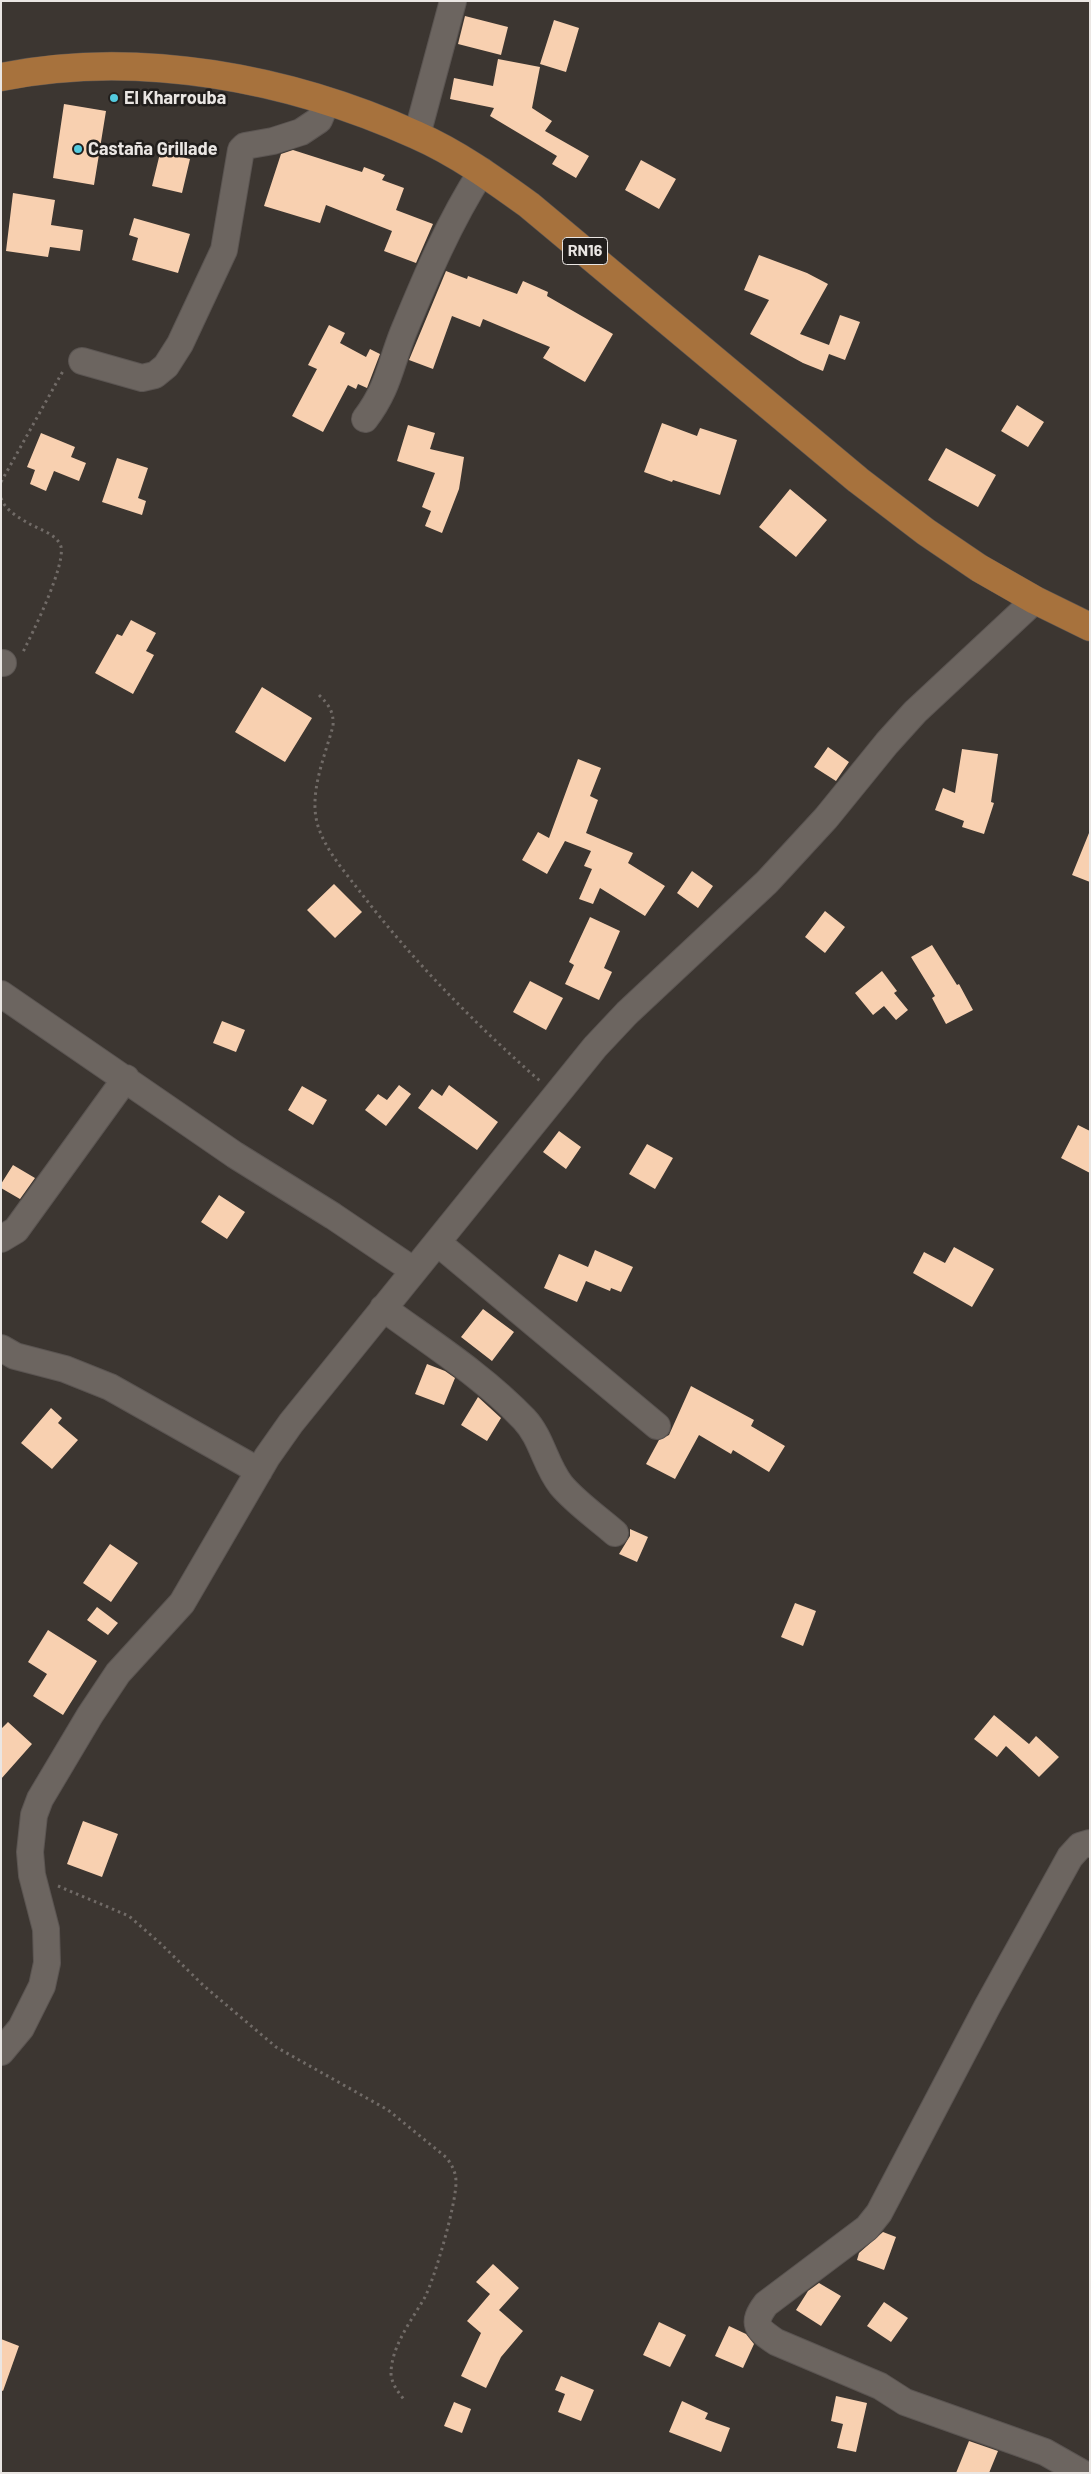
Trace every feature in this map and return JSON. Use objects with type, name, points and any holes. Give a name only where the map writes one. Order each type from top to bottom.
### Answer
[{"type":"main road","name":"RN16","points":[[1,77],[60,69],[171,69],[269,84],[327,102],[417,135],[482,171],[529,205],[858,480],[926,532],[979,568],[1035,600],[1090,627]]},
{"type":"street","points":[[417,135],[453,1]]},
{"type":"street","points":[[82,361],[142,378],[155,375],[166,366],[180,344],[224,250],[241,150],[245,146],[301,132],[319,120],[327,102]]},
{"type":"street","points":[[365,419],[382,394],[400,341],[450,226],[482,171]]},
{"type":"street","points":[[1,2052],[20,2028],[31,2008],[42,1986],[48,1963],[46,1929],[32,1874],[30,1835],[40,1799],[90,1714],[118,1673],[182,1603],[259,1471],[291,1423],[413,1270],[438,1243],[555,1095],[627,1013],[767,882],[826,818],[887,743],[915,712],[966,667],[1035,600]]},
{"type":"street","points":[[1,994],[126,1078],[235,1155],[333,1216],[413,1270]]},
{"type":"street","points":[[1,1239],[16,1230],[126,1078]]},
{"type":"street","points":[[438,1243],[657,1426]]},
{"type":"street","points":[[383,1308],[456,1360],[519,1414],[538,1438],[561,1485],[615,1533]]},
{"type":"street","points":[[1,1348],[16,1356],[64,1369],[110,1387],[259,1471]]},
{"type":"street","points":[[1082,2473],[1045,2452],[905,2402],[880,2386],[776,2342],[762,2333],[757,2324],[758,2315],[766,2304],[867,2228],[879,2214],[986,2007],[1070,1857],[1080,1846],[1090,1843]]},
{"type":"path","points":[[1,482],[66,366],[70,362],[82,361]]},
{"type":"path","points":[[1,498],[10,512],[52,535],[59,541],[62,548],[59,566],[44,607],[22,655],[18,660],[2,663]]},
{"type":"path","points":[[319,695],[328,704],[334,716],[316,789],[318,825],[326,844],[341,867],[408,952],[474,1022],[555,1095]]},
{"type":"path","points":[[32,1874],[128,1916],[161,1944],[204,1986],[276,2047],[388,2110],[447,2158],[453,2167],[456,2184],[435,2271],[425,2296],[398,2346],[391,2374],[395,2387],[405,2400]]},
{"type":"building","points":[[465,16],[508,27],[501,55],[458,44]]},
{"type":"building","points":[[554,20],[579,28],[566,72],[540,64]]},
{"type":"building","points":[[498,59],[540,67],[532,108],[552,121],[545,131],[589,156],[576,178],[552,164],[557,156],[490,116],[494,108],[450,99],[454,78],[493,86]]},
{"type":"building","points":[[64,104],[106,111],[94,185],[53,178]]},
{"type":"building","points":[[163,141],[180,145],[177,156],[190,159],[182,193],[152,186]]},
{"type":"building","points":[[293,150],[362,172],[364,167],[385,175],[382,180],[404,188],[396,210],[433,224],[416,263],[384,251],[392,231],[326,205],[320,223],[264,206],[281,154]]},
{"type":"building","points":[[641,160],[676,179],[659,209],[625,190]]},
{"type":"building","points":[[13,193],[55,200],[51,225],[83,230],[80,251],[50,247],[48,257],[6,251]]},
{"type":"building","points":[[134,218],[190,234],[178,273],[132,260],[138,238],[129,235]]},
{"type":"building","points":[[759,255],[807,273],[828,284],[800,334],[829,345],[840,315],[860,322],[845,360],[829,354],[823,371],[803,363],[750,334],[769,300],[744,290]]},
{"type":"building","points":[[446,271],[467,279],[468,276],[517,294],[523,281],[548,292],[547,296],[613,334],[585,382],[543,358],[550,347],[483,319],[480,327],[452,316],[433,369],[409,360]]},
{"type":"building","points":[[329,325],[345,333],[340,343],[366,357],[370,349],[380,354],[367,388],[358,384],[356,389],[348,385],[323,432],[292,416],[317,369],[308,365]]},
{"type":"building","points":[[1017,405],[1044,422],[1028,447],[1001,431]]},
{"type":"building","points":[[662,423],[697,436],[700,428],[737,440],[720,495],[644,472]]},
{"type":"building","points":[[408,425],[435,433],[430,449],[464,457],[459,489],[442,533],[425,526],[431,511],[422,507],[435,473],[397,461]]},
{"type":"building","points":[[41,433],[75,447],[71,457],[86,463],[79,481],[54,471],[46,491],[30,484],[35,470],[27,467]]},
{"type":"building","points":[[946,448],[996,475],[978,507],[928,480]]},
{"type":"building","points":[[117,458],[148,468],[138,498],[146,501],[142,515],[102,502]]},
{"type":"building","points":[[790,489],[827,520],[796,557],[759,527]]},
{"type":"building","points":[[131,620],[156,633],[146,651],[154,655],[133,694],[95,673],[117,634],[122,636]]},
{"type":"building","points":[[262,687],[312,718],[285,762],[235,732]]},
{"type":"building","points":[[828,747],[849,762],[836,781],[814,767]]},
{"type":"building","points":[[962,749],[998,754],[991,802],[994,803],[984,834],[962,827],[964,821],[935,810],[943,788],[955,793]]},
{"type":"building","points":[[578,759],[601,768],[590,796],[598,800],[586,833],[633,853],[628,863],[665,886],[645,916],[600,888],[593,904],[579,899],[592,869],[584,866],[591,851],[565,841],[547,874],[522,860],[538,832],[549,838]]},
{"type":"building","points":[[1090,833],[1090,882],[1072,875]]},
{"type":"building","points":[[692,871],[713,886],[698,908],[677,893]]},
{"type":"building","points":[[334,884],[362,912],[335,938],[307,910]]},
{"type":"building","points":[[825,911],[845,927],[825,953],[805,937]]},
{"type":"building","points":[[590,917],[620,931],[604,968],[612,972],[599,1000],[565,984],[574,965],[569,962]]},
{"type":"building","points":[[932,945],[957,985],[959,984],[973,1010],[946,1024],[932,998],[935,996],[911,957]]},
{"type":"building","points":[[882,971],[897,991],[894,993],[908,1010],[896,1020],[884,1006],[873,1015],[855,993]]},
{"type":"building","points":[[530,981],[563,998],[546,1030],[513,1012]]},
{"type":"building","points":[[222,1021],[245,1030],[236,1052],[213,1043]]},
{"type":"building","points":[[399,1085],[411,1094],[386,1126],[365,1110],[378,1094],[387,1100]]},
{"type":"building","points":[[449,1085],[498,1122],[477,1150],[418,1108],[432,1089],[442,1096]]},
{"type":"building","points":[[302,1086],[327,1100],[313,1125],[288,1110]]},
{"type":"building","points":[[1078,1125],[1090,1131],[1090,1173],[1061,1158]]},
{"type":"building","points":[[559,1131],[581,1147],[566,1169],[543,1152]]},
{"type":"building","points":[[647,1144],[673,1158],[655,1189],[629,1174]]},
{"type":"building","points":[[13,1165],[35,1178],[20,1199],[1,1188],[1,1184]]},
{"type":"building","points":[[219,1195],[245,1212],[227,1239],[201,1222]]},
{"type":"building","points":[[954,1247],[994,1269],[972,1307],[913,1273],[924,1252],[945,1263]]},
{"type":"building","points":[[595,1250],[633,1267],[621,1292],[611,1288],[610,1291],[586,1281],[577,1302],[544,1288],[559,1254],[588,1267]]},
{"type":"building","points":[[483,1309],[514,1332],[492,1361],[461,1337]]},
{"type":"building","points":[[427,1364],[445,1371],[455,1378],[444,1405],[415,1394]]},
{"type":"building","points":[[691,1386],[754,1420],[751,1426],[785,1446],[769,1472],[733,1450],[731,1454],[699,1435],[675,1479],[646,1464],[659,1440],[669,1435]]},
{"type":"building","points":[[478,1397],[501,1418],[487,1441],[461,1425]]},
{"type":"building","points":[[51,1408],[62,1418],[58,1423],[78,1440],[52,1469],[21,1443]]},
{"type":"building","points":[[630,1529],[648,1537],[637,1562],[619,1554],[630,1536]]},
{"type":"building","points":[[110,1544],[138,1563],[111,1602],[83,1583]]},
{"type":"building","points":[[795,1603],[816,1611],[803,1646],[781,1637]]},
{"type":"building","points":[[97,1607],[118,1623],[108,1635],[87,1620]]},
{"type":"building","points":[[48,1630],[97,1661],[63,1715],[33,1696],[47,1674],[28,1662]]},
{"type":"building","points":[[994,1715],[1029,1744],[1036,1736],[1059,1757],[1039,1777],[1006,1746],[997,1757],[974,1739]]},
{"type":"building","points":[[8,1722],[32,1744],[1,1779],[1,1729]]},
{"type":"building","points":[[83,1821],[118,1834],[102,1877],[67,1864]]},
{"type":"building","points":[[883,2232],[896,2237],[884,2270],[857,2260],[859,2253]]},
{"type":"building","points":[[493,2264],[519,2288],[499,2310],[523,2331],[501,2357],[486,2388],[461,2376],[481,2333],[467,2321],[490,2294],[476,2282]]},
{"type":"building","points":[[819,2283],[841,2296],[821,2326],[796,2310],[808,2291]]},
{"type":"building","points":[[884,2302],[908,2318],[891,2342],[867,2326]]},
{"type":"building","points":[[659,2322],[686,2335],[670,2367],[643,2355]]},
{"type":"building","points":[[729,2326],[746,2334],[754,2344],[743,2368],[715,2356]]},
{"type":"building","points":[[1,2339],[19,2346],[3,2391],[1,2390]]},
{"type":"building","points":[[561,2376],[594,2390],[581,2421],[558,2412],[565,2394],[555,2390]]},
{"type":"building","points":[[836,2396],[867,2403],[856,2452],[837,2448],[843,2424],[831,2421]]},
{"type":"building","points":[[682,2401],[708,2413],[705,2419],[730,2428],[721,2452],[669,2432]]},
{"type":"building","points":[[454,2402],[471,2409],[462,2433],[444,2426]]},
{"type":"building","points":[[969,2441],[998,2451],[989,2473],[956,2473]]},
{"type":"place","name":"El Kharrouba","points":[[114,98]]},
{"type":"place","name":"Castaña Grillade","points":[[78,149]]}]
